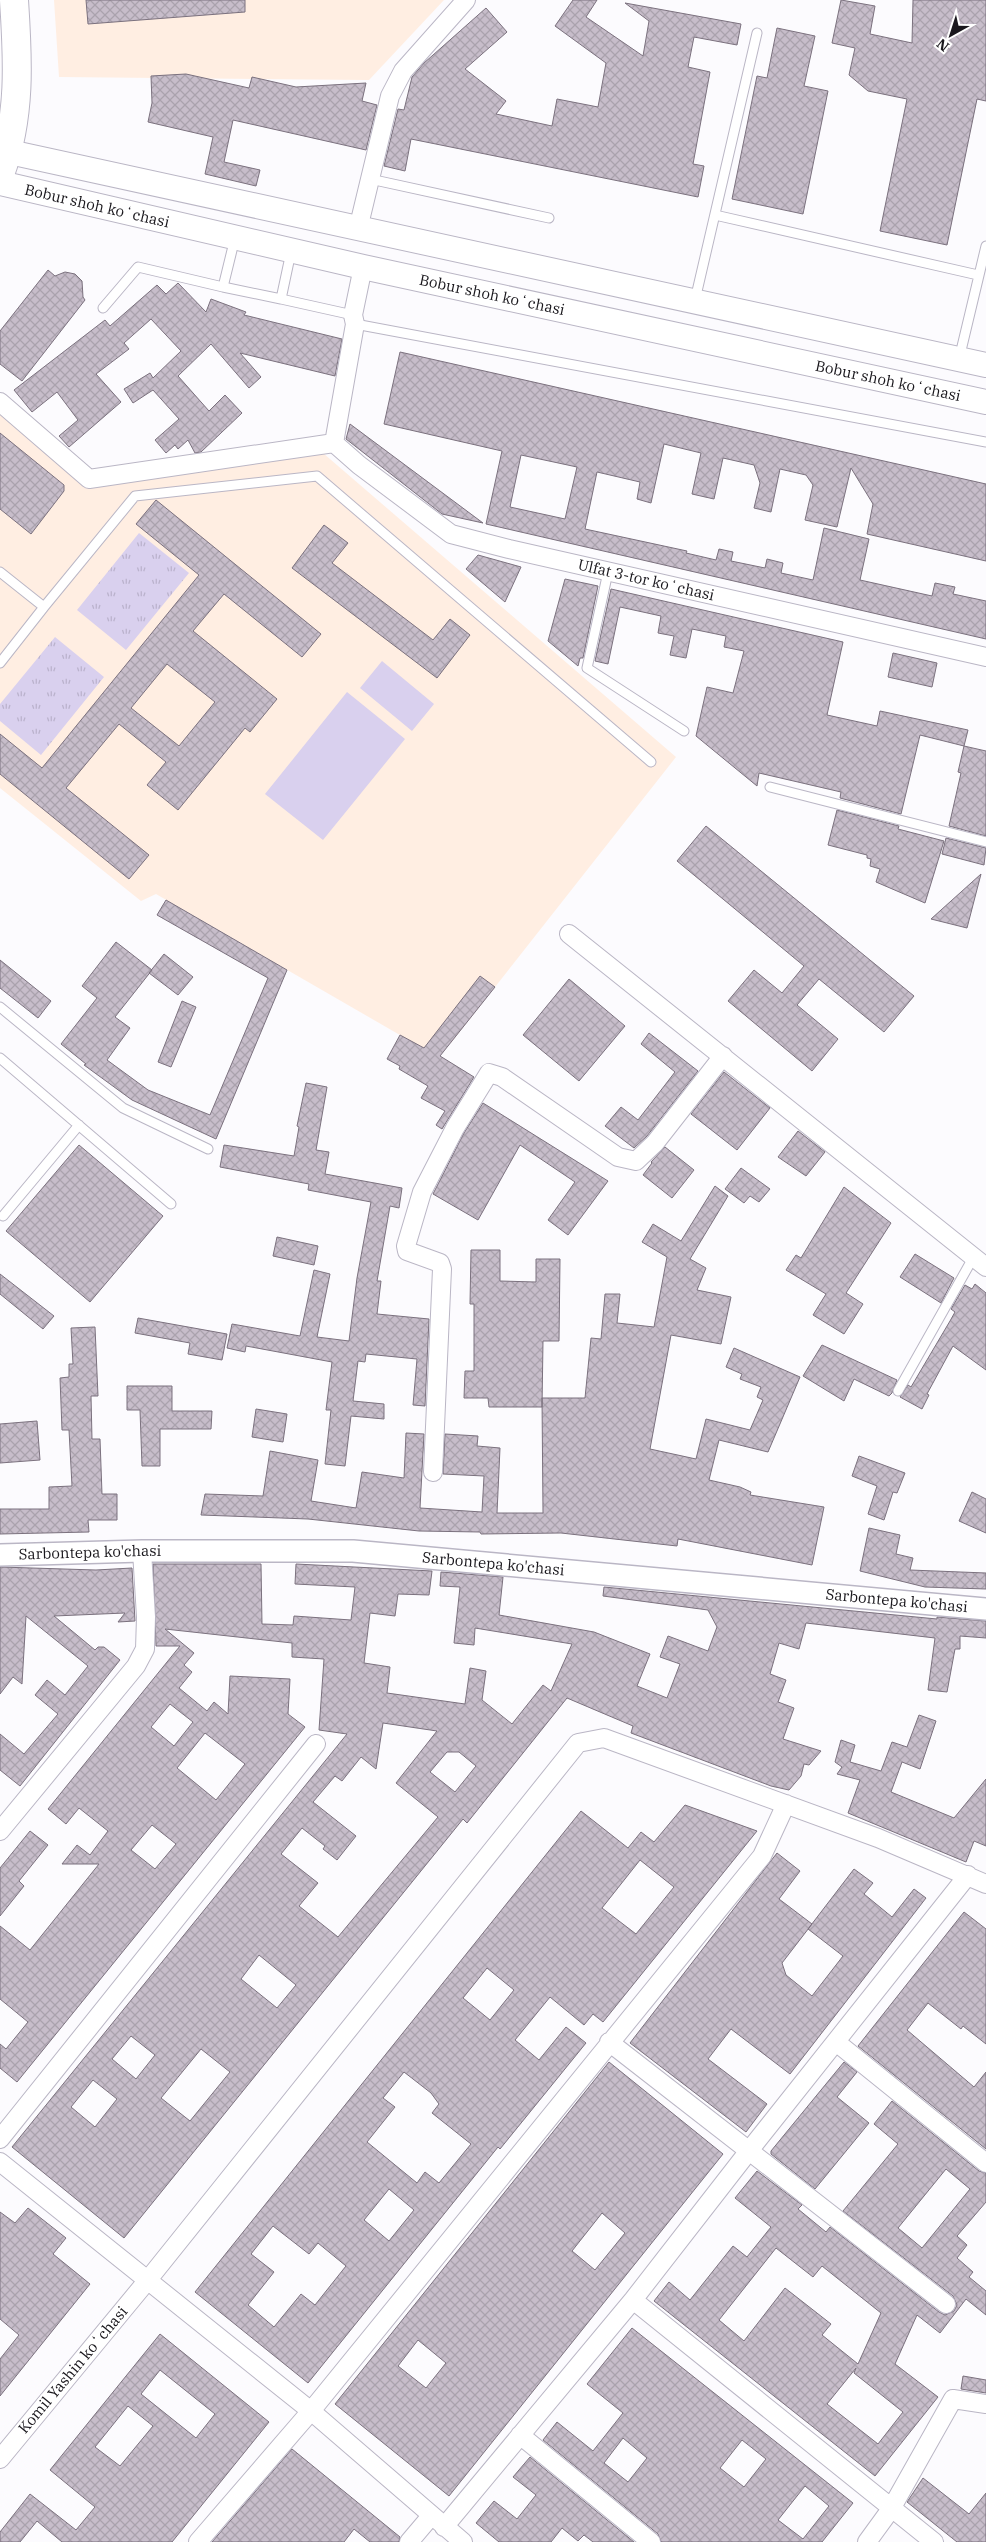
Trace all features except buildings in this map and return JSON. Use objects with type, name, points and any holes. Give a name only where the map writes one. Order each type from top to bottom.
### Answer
[{"type":"main road","points":[[14,0],[17,102],[3,158],[73,166],[986,365]]},
{"type":"main road","points":[[70,200],[73,166]]},
{"type":"main road","name":"Bobur shoh koʻchasi","points":[[0,183],[363,267],[986,402]]},
{"type":"street","points":[[358,229],[390,96],[403,71],[466,0]]},
{"type":"street","points":[[0,402],[89,479],[334,443],[363,267]]},
{"type":"street","name":"Ulfat 3-tor koʻchasi","points":[[334,443],[359,465],[451,534],[608,572],[986,657]]},
{"type":"street","points":[[569,934],[980,1263]]},
{"type":"street","points":[[433,1472],[442,1269],[440,1263],[407,1251],[406,1246],[422,1192],[455,1128],[489,1073],[502,1077],[618,1157],[636,1161],[655,1143],[723,1056]]},
{"type":"street","points":[[0,1831],[136,1666],[145,1649],[146,1617],[142,1550]]},
{"type":"street","name":"Sarbontepa ko'chasi","points":[[0,1555],[142,1550],[353,1550],[986,1609]]},
{"type":"street","name":"Komil Yashin koʻchasi","points":[[0,2459],[147,2281],[578,1743],[604,1738],[878,1838],[986,1884]]},
{"type":"street","points":[[0,2139],[316,1744]]},
{"type":"street","points":[[198,2542],[310,2411],[762,1856],[786,1804]]},
{"type":"street","points":[[409,2542],[438,2521],[520,2434],[633,2300],[968,1875]]},
{"type":"street","points":[[609,2042],[748,2152],[946,2304]]},
{"type":"street","points":[[836,2042],[986,2163]]},
{"type":"street","points":[[0,2162],[310,2411],[463,2542]]},
{"type":"street","points":[[633,2300],[934,2542]]},
{"type":"street","points":[[867,2542],[892,2509],[953,2399],[986,2404]]},
{"type":"street","points":[[520,2434],[651,2542]]},
{"type":"lane","points":[[695,302],[757,33]]},
{"type":"lane","points":[[370,179],[549,218]]},
{"type":"lane","points":[[715,215],[978,275]]},
{"type":"lane","points":[[223,287],[235,238]]},
{"type":"lane","points":[[958,360],[986,246]]},
{"type":"lane","points":[[281,299],[292,251]]},
{"type":"lane","points":[[104,308],[138,267],[281,299],[354,319],[986,442]]},
{"type":"lane","points":[[0,663],[135,496],[318,476],[651,762]]},
{"type":"lane","points":[[0,572],[44,607]]},
{"type":"lane","points":[[608,572],[587,668],[684,731]]},
{"type":"lane","points":[[770,787],[986,842]]},
{"type":"lane","points":[[0,1007],[123,1108],[208,1149]]},
{"type":"lane","points":[[0,1058],[171,1204]]},
{"type":"lane","points":[[3,1216],[79,1125]]},
{"type":"lane","points":[[898,1391],[980,1263]]},
{"type":"shaded area","points":[[54,0],[444,0],[369,80],[59,77]]},
{"type":"shaded area","points":[[0,407],[93,483],[316,447],[676,757],[451,1043],[444,1037],[431,1053],[156,894],[141,901],[0,788]]},
{"type":"green space","points":[[139,533],[189,573],[126,650],[77,610]]},
{"type":"green space","points":[[55,637],[104,677],[41,755],[0,721],[0,704]]},
{"type":"green space","points":[[382,661],[434,704],[412,731],[360,688]]},
{"type":"green space","points":[[347,692],[405,739],[323,840],[265,794]]}]
